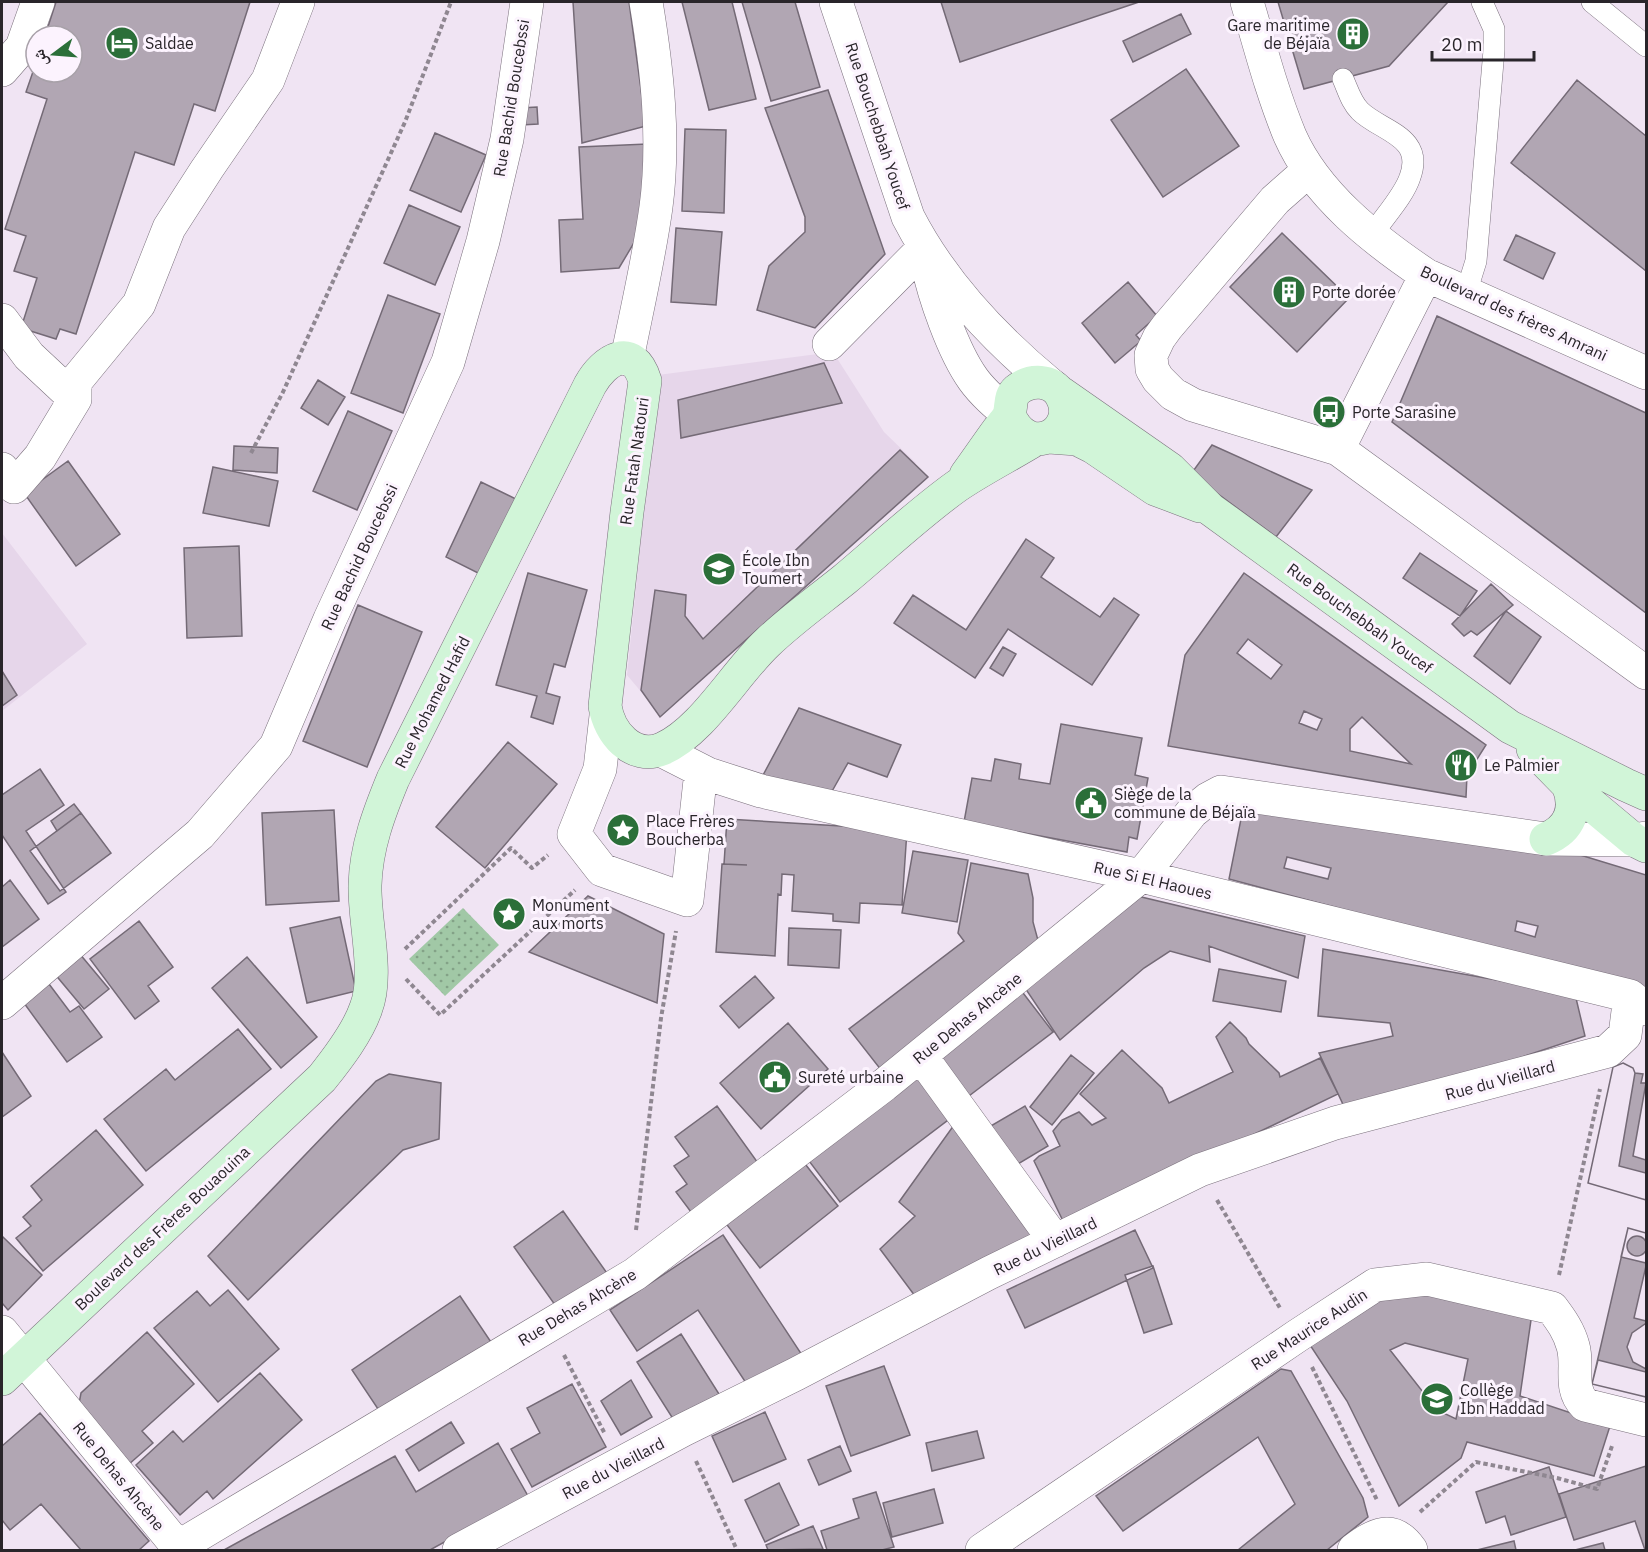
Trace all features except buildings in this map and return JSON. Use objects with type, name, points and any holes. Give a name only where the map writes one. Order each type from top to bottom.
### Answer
[{"type":"main road","name":"Rue Mohamed Hafid","points":[[322,1078],[341,1053],[367,1008],[371,983],[380,958],[365,887],[371,841],[378,815],[393,779],[597,371],[613,359],[627,360]]},
{"type":"main road","name":"Rue Fatah Natouri","points":[[606,716],[605,697],[644,389],[642,371],[636,364],[627,360]]},
{"type":"main road","points":[[606,716],[614,734],[625,744],[642,750],[660,750],[680,738],[694,726],[767,643],[958,486],[1059,429],[1065,418],[1066,406],[1056,389],[1039,382],[1026,384],[1016,391],[1010,402],[1009,415],[1014,427],[1024,436],[1042,438]]},
{"type":"main road","name":"Rue Bouchebbah Youcef","points":[[1056,389],[1170,469],[1210,509],[1510,727],[1568,784],[1642,841]]},
{"type":"main road","points":[[958,486],[1009,415]]},
{"type":"main road","name":"Rue Bouchebbah Youcef","points":[[1042,438],[1077,439],[1093,447],[1155,489],[1210,509]]},
{"type":"main road","name":"Rue Bouchebbah Youcef","points":[[1510,727],[1647,794]]},
{"type":"main road","points":[[1546,839],[1556,835],[1570,817],[1573,806],[1568,784]]},
{"type":"main road","name":"Boulevard des Frères Bouaouina","points":[[12,1369],[322,1078]]},
{"type":"street","points":[[2,70],[22,47],[38,2]]},
{"type":"street","points":[[2,469],[14,487],[40,457],[75,399],[75,382],[139,304],[169,228],[268,80],[298,2]]},
{"type":"street","name":"Rue Bachid Boucebssi","points":[[2,1003],[200,834],[276,746],[330,619],[448,362],[483,241],[507,139],[527,2]]},
{"type":"street","points":[[627,360],[657,206],[659,152],[655,64],[646,2]]},
{"type":"street","name":"Rue Bouchebbah Youcef","points":[[836,2],[908,217],[924,248],[988,328],[1007,348],[1056,389]]},
{"type":"street","name":"Boulevard des frères Amrani","points":[[1247,2],[1291,138],[1310,170],[1337,203],[1396,255],[1426,275],[1647,373]]},
{"type":"street","points":[[1310,170],[1275,200],[1167,327],[1151,355],[1152,369],[1158,379],[1173,394],[1193,405],[1338,449],[1647,672]]},
{"type":"street","points":[[830,344],[924,248]]},
{"type":"street","name":"Rue Bouchebbah Youcef","points":[[924,248],[931,284],[941,312],[972,377],[983,412],[983,438],[977,460]]},
{"type":"street","points":[[1338,449],[1426,275]]},
{"type":"street","points":[[2,320],[29,356],[75,399]]},
{"type":"street","name":"Rue Bouchebbah Youcef","points":[[972,377],[985,394],[1009,415]]},
{"type":"street","points":[[606,716],[600,769],[574,834],[602,870],[687,900],[701,771]]},
{"type":"street","name":"Rue Si El Haoues","points":[[660,750],[701,771],[761,790],[1141,876],[1638,1003]]},
{"type":"street","name":"Rue Dehas Ahcène","points":[[12,1369],[178,1547],[635,1274],[875,1093],[1141,876],[1192,812],[1221,792],[1546,839],[1642,841]]},
{"type":"street","points":[[1608,1051],[1625,1035],[1638,1003]]},
{"type":"street","name":"Rue du Vieillard","points":[[459,1551],[683,1430],[1200,1170],[1335,1123],[1608,1051]]},
{"type":"street","points":[[921,1056],[1055,1241]]},
{"type":"street","name":"Rue Maurice Audin","points":[[982,1551],[1296,1336],[1375,1285],[1427,1279],[1552,1308]]},
{"type":"street","points":[[1552,1308],[1565,1324],[1574,1348],[1575,1389],[1579,1399],[1585,1406],[1647,1420]]},
{"type":"street","points":[[2,1332],[12,1369]]},
{"type":"street","points":[[1354,1551],[1375,1536],[1384,1534],[1402,1543]]},
{"type":"lane","points":[[1466,293],[1476,261],[1494,29],[1482,2]]},
{"type":"lane","points":[[1592,2],[1647,46]]},
{"type":"lane","points":[[1343,79],[1352,102],[1360,111],[1399,135],[1412,156],[1413,167],[1410,178],[1372,235]]},
{"type":"path","points":[[251,453],[283,392],[405,122],[451,2]]},
{"type":"path","points":[[574,834],[532,868],[511,848],[380,958],[440,1015],[581,885],[602,870]]},
{"type":"path","points":[[635,1274],[636,1238],[661,1018],[674,938],[687,900]]},
{"type":"path","points":[[1552,1308],[1608,1051]]},
{"type":"path","points":[[548,1325],[620,1463]]},
{"type":"path","points":[[683,1430],[737,1551]]},
{"type":"path","points":[[1402,1543],[1476,1462],[1557,1478],[1597,1489],[1614,1440]]},
{"type":"shaded area","name":"École Ibn Toumert","points":[[833,352],[884,432],[916,463],[653,706],[627,675],[658,375]]},
{"type":"shaded area","points":[[2,533],[87,644],[2,711]]},
{"type":"green space","points":[[463,908],[499,945],[445,996],[409,959]]},
{"type":"place","name":"Gare maritime de Béjaïa","points":[[1353,34]]},
{"type":"place","name":"Saldae","points":[[122,43]]},
{"type":"place","name":"Porte dorée","points":[[1289,292]]},
{"type":"place","name":"Porte Sarasine","points":[[1329,412]]},
{"type":"place","name":"École Ibn Toumert","points":[[719,569]]},
{"type":"place","name":"Le Palmier","points":[[1461,765]]},
{"type":"place","name":"Siège de la commune de Béjaïa","points":[[1091,803]]},
{"type":"place","name":"Place Frères Boucherba","points":[[623,830]]},
{"type":"place","name":"Monument aux morts","points":[[509,914]]},
{"type":"place","name":"Sureté urbaine","points":[[775,1077]]},
{"type":"place","name":"Collège Ibn Haddad","points":[[1437,1399]]}]
